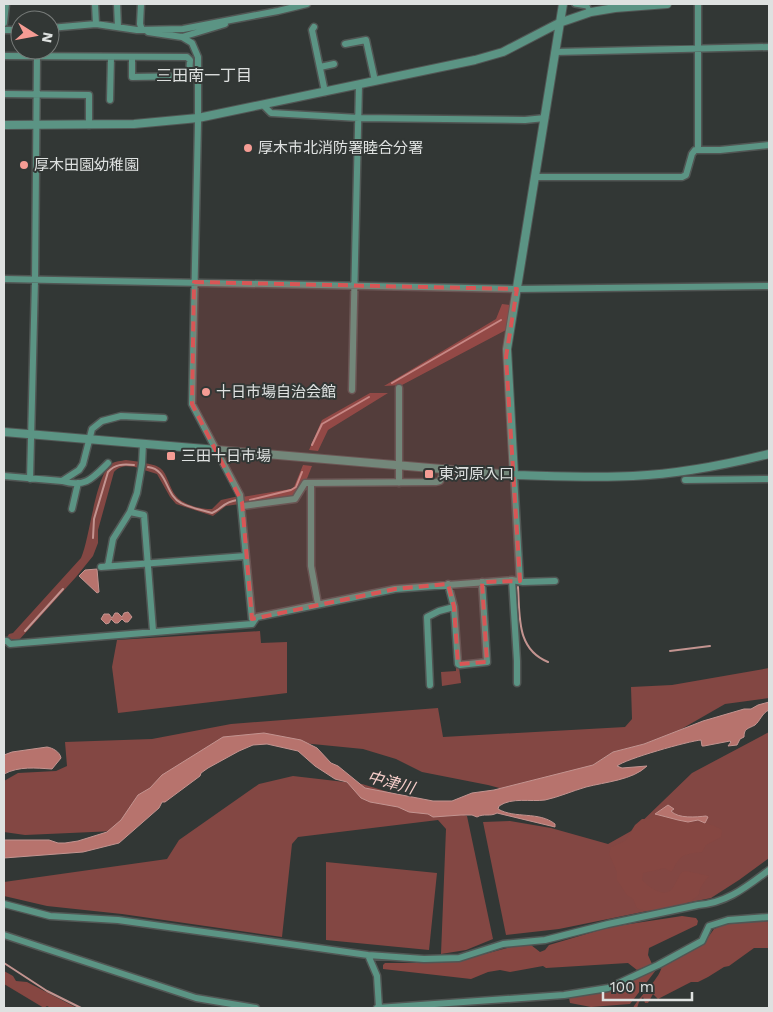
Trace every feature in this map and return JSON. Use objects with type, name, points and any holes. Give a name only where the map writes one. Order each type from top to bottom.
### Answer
[{"type":"street","points":[[4,23],[6,4]]},
{"type":"street","points":[[95,4],[96,24]]},
{"type":"street","points":[[118,4],[118,27]]},
{"type":"street","points":[[140,30],[142,26],[140,24],[141,4]]},
{"type":"street","points":[[140,30],[182,29],[278,7],[308,4]]},
{"type":"street","points":[[517,683],[514,475],[506,357],[556,52],[562,4]]},
{"type":"street","points":[[575,4],[590,8],[667,4]]},
{"type":"street","points":[[698,4],[698,150]]},
{"type":"street","points":[[4,125],[134,124],[198,118],[475,60],[503,52],[590,8]]},
{"type":"street","points":[[60,27],[96,24],[182,37],[229,23],[232,19]]},
{"type":"street","points":[[314,27],[312,30],[324,92]]},
{"type":"street","points":[[182,37],[192,43],[198,57],[192,404],[218,450],[240,495],[252,619],[254,621]]},
{"type":"street","points":[[345,44],[366,40],[376,81]]},
{"type":"street","points":[[556,52],[769,47]]},
{"type":"street","points":[[60,56],[187,57],[190,60],[189,76]]},
{"type":"street","points":[[110,100],[111,57]]},
{"type":"street","points":[[132,58],[132,76],[198,76]]},
{"type":"street","points":[[30,479],[35,280],[37,60]]},
{"type":"street","points":[[320,67],[334,64]]},
{"type":"street","points":[[352,390],[359,85]]},
{"type":"street","points":[[4,94],[89,95],[89,125]]},
{"type":"street","points":[[263,105],[271,114],[359,118],[524,120],[545,118]]},
{"type":"street","points":[[536,177],[684,176],[695,150],[720,150],[769,145]]},
{"type":"street","points":[[4,279],[517,289],[769,286]]},
{"type":"street","points":[[399,388],[399,483]]},
{"type":"street","points":[[62,481],[79,470],[83,464],[92,429],[102,421],[121,416],[164,418]]},
{"type":"street","points":[[4,432],[514,475],[584,477],[644,475],[693,470],[769,454]]},
{"type":"street","points":[[142,444],[142,464],[137,493],[130,512],[113,539],[105,567],[246,556]]},
{"type":"street","points":[[4,476],[84,483],[92,479],[108,464]]},
{"type":"street","points":[[242,506],[295,499],[305,483],[436,482],[440,481],[445,468]]},
{"type":"street","points":[[685,480],[769,479]]},
{"type":"street","points":[[72,509],[78,483]]},
{"type":"street","points":[[311,483],[311,566],[318,604]]},
{"type":"street","points":[[130,512],[144,515],[153,631]]},
{"type":"street","points":[[4,641],[10,644],[252,624],[257,617],[395,589],[516,580],[555,581]]},
{"type":"street","points":[[448,584],[454,608],[458,664],[487,662],[482,582]]},
{"type":"street","points":[[430,685],[432,674],[427,617],[439,611],[454,608]]},
{"type":"street","points":[[4,904],[50,916],[146,924],[368,955],[409,959],[446,959],[459,958],[510,943],[552,938],[682,908],[712,904],[737,893],[769,870]]},
{"type":"street","points":[[368,955],[377,976],[378,1008],[564,995],[608,988],[658,965],[702,941],[709,926],[728,920],[769,917]]},
{"type":"street","points":[[4,935],[196,998],[256,1008]]},
{"type":"highlighted area","points":[[194,282],[517,289],[506,357],[520,581],[482,582],[487,662],[458,664],[454,607],[448,584],[395,589],[252,619],[242,502],[192,404]]},
{"type":"shaded area","points":[[502,304],[511,305],[506,330],[402,385],[384,386],[496,319]]},
{"type":"shaded area","points":[[370,393],[388,393],[328,430],[318,451],[309,450],[322,420]]},
{"type":"shaded area","points":[[126,460],[141,462],[140,468],[129,466],[117,469],[114,472],[98,530],[98,543],[93,556],[19,640],[6,639],[81,558],[97,494],[105,471],[111,464]]},
{"type":"shaded area","points":[[145,463],[160,468],[167,477],[176,496],[187,504],[203,509],[212,509],[221,500],[239,496],[240,504],[226,506],[213,516],[176,504],[157,474],[144,470]]},
{"type":"shaded area","points":[[303,465],[312,466],[306,481],[294,496],[244,505],[242,497],[294,487]]},
{"type":"shaded area","points":[[97,569],[99,592],[97,593],[79,576],[85,570]]},
{"type":"shaded area","points":[[128,612],[132,617],[128,622],[122,619],[115,623],[111,619],[106,624],[101,619],[104,614],[109,614],[112,618],[115,613],[122,617],[124,613]]},
{"type":"shaded area","points":[[260,631],[261,643],[287,642],[287,693],[118,713],[112,667],[117,640]]},
{"type":"shaded area","points":[[456,667],[459,667],[461,683],[442,686],[441,672],[456,671]]},
{"type":"shaded area","points":[[769,668],[769,698],[725,704],[678,731],[644,744],[613,752],[593,765],[530,796],[488,785],[422,772],[396,759],[363,749],[240,737],[115,831],[25,835],[4,832],[4,781],[18,773],[56,771],[67,766],[65,742],[152,739],[231,724],[438,708],[443,737],[625,727],[632,719],[631,687],[672,685]]},
{"type":"shaded area","points":[[769,702],[769,710],[755,725],[746,730],[744,737],[740,739],[737,745],[728,746],[730,741],[702,746],[701,740],[684,744],[644,755],[617,766],[622,768],[647,766],[627,777],[545,800],[515,801],[499,806],[498,809],[512,814],[534,816],[549,820],[555,824],[555,827],[497,813],[477,817],[461,815],[433,817],[428,814],[409,812],[398,807],[370,802],[361,798],[347,782],[335,779],[315,766],[298,751],[267,744],[253,745],[208,768],[165,802],[162,802],[159,808],[119,843],[83,852],[4,858],[4,840],[49,840],[65,843],[107,832],[121,820],[138,795],[150,788],[162,775],[223,737],[264,733],[301,740],[317,748],[331,763],[338,766],[365,788],[433,801],[452,801],[472,793],[494,790],[593,765],[613,752],[644,744],[703,721],[744,709],[751,709]]},
{"type":"shaded area","points":[[769,732],[769,858],[711,898],[559,929],[506,935],[483,822],[510,821],[551,828],[608,844],[633,830],[692,773]]},
{"type":"shaded area","points":[[47,747],[56,751],[61,758],[52,769],[22,769],[4,774],[4,755]]},
{"type":"shaded area","points":[[293,776],[362,784],[467,816],[493,939],[466,950],[441,954],[446,829],[438,820],[298,837],[292,844],[282,937],[122,914],[47,906],[4,896],[4,882],[167,859],[179,840],[259,784]]},
{"type":"shaded area","points":[[668,805],[674,809],[671,811],[674,814],[688,817],[708,817],[705,823],[698,820],[688,822],[655,814]]},
{"type":"shaded area","points":[[654,815],[711,825],[722,830],[721,837],[706,845],[702,852],[688,854],[680,858],[671,872],[665,868],[643,873],[642,880],[655,890],[664,893],[671,890],[682,872],[686,871],[709,876],[701,887],[699,894],[686,904],[650,911],[637,908],[633,899],[627,895],[617,880],[617,872],[609,854],[611,847],[625,841],[635,825],[642,819],[651,819]]},
{"type":"shaded area","points":[[326,862],[437,873],[429,950],[326,940]]},
{"type":"shaded area","points":[[682,916],[696,918],[698,921],[697,925],[649,948],[648,955],[652,964],[637,970],[628,963],[546,968],[543,966],[510,972],[500,970],[488,972],[471,979],[383,969],[385,963],[425,963],[462,960],[515,946],[531,945],[540,952],[549,945],[610,927]]},
{"type":"shaded area","points":[[769,921],[769,948],[754,948],[729,966],[698,982],[691,982],[658,999],[653,994],[648,1003],[645,1003],[643,997],[637,1008],[633,1008],[654,981],[662,965],[704,943],[714,929],[725,924]]},
{"type":"shaded area","points":[[655,968],[656,970],[630,1004],[591,1007],[570,1003],[569,998],[609,989]]},
{"type":"shaded area","points":[[4,971],[13,976],[16,981],[27,982],[77,1008],[51,1008],[47,1006],[44,1008],[4,984]]},
{"type":"waterway","points":[[392,383],[501,320]]},
{"type":"waterway","points":[[312,445],[322,424],[369,397]]},
{"type":"waterway","points":[[93,538],[94,519],[108,472],[113,467],[120,465],[134,465]]},
{"type":"waterway","points":[[148,467],[159,472],[176,499],[188,506],[212,513],[229,502],[237,500]]},
{"type":"waterway","points":[[250,500],[291,490],[296,487],[302,472]]},
{"type":"waterway","points":[[518,587],[520,620],[525,640],[530,649],[548,662]]},
{"type":"waterway","points":[[25,631],[63,589]]},
{"type":"waterway","points":[[670,651],[710,646]]},
{"type":"waterway","points":[[4,963],[47,991],[81,1008]]},
{"type":"place","name":"厚木市北消防署睦合分署","points":[[248,148]]},
{"type":"place","name":"厚木田園幼稚園","points":[[24,165]]},
{"type":"place","name":"十日市場自治会館","points":[[206,392]]},
{"type":"place","name":"三田十日市場","points":[[171,456]]},
{"type":"place","name":"東河原入口","points":[[429,474]]},
{"type":"district","name":"三田南一丁目","points":[[204,75]]},
{"type":"water label","name":"中津川","points":[[391,782]]}]
